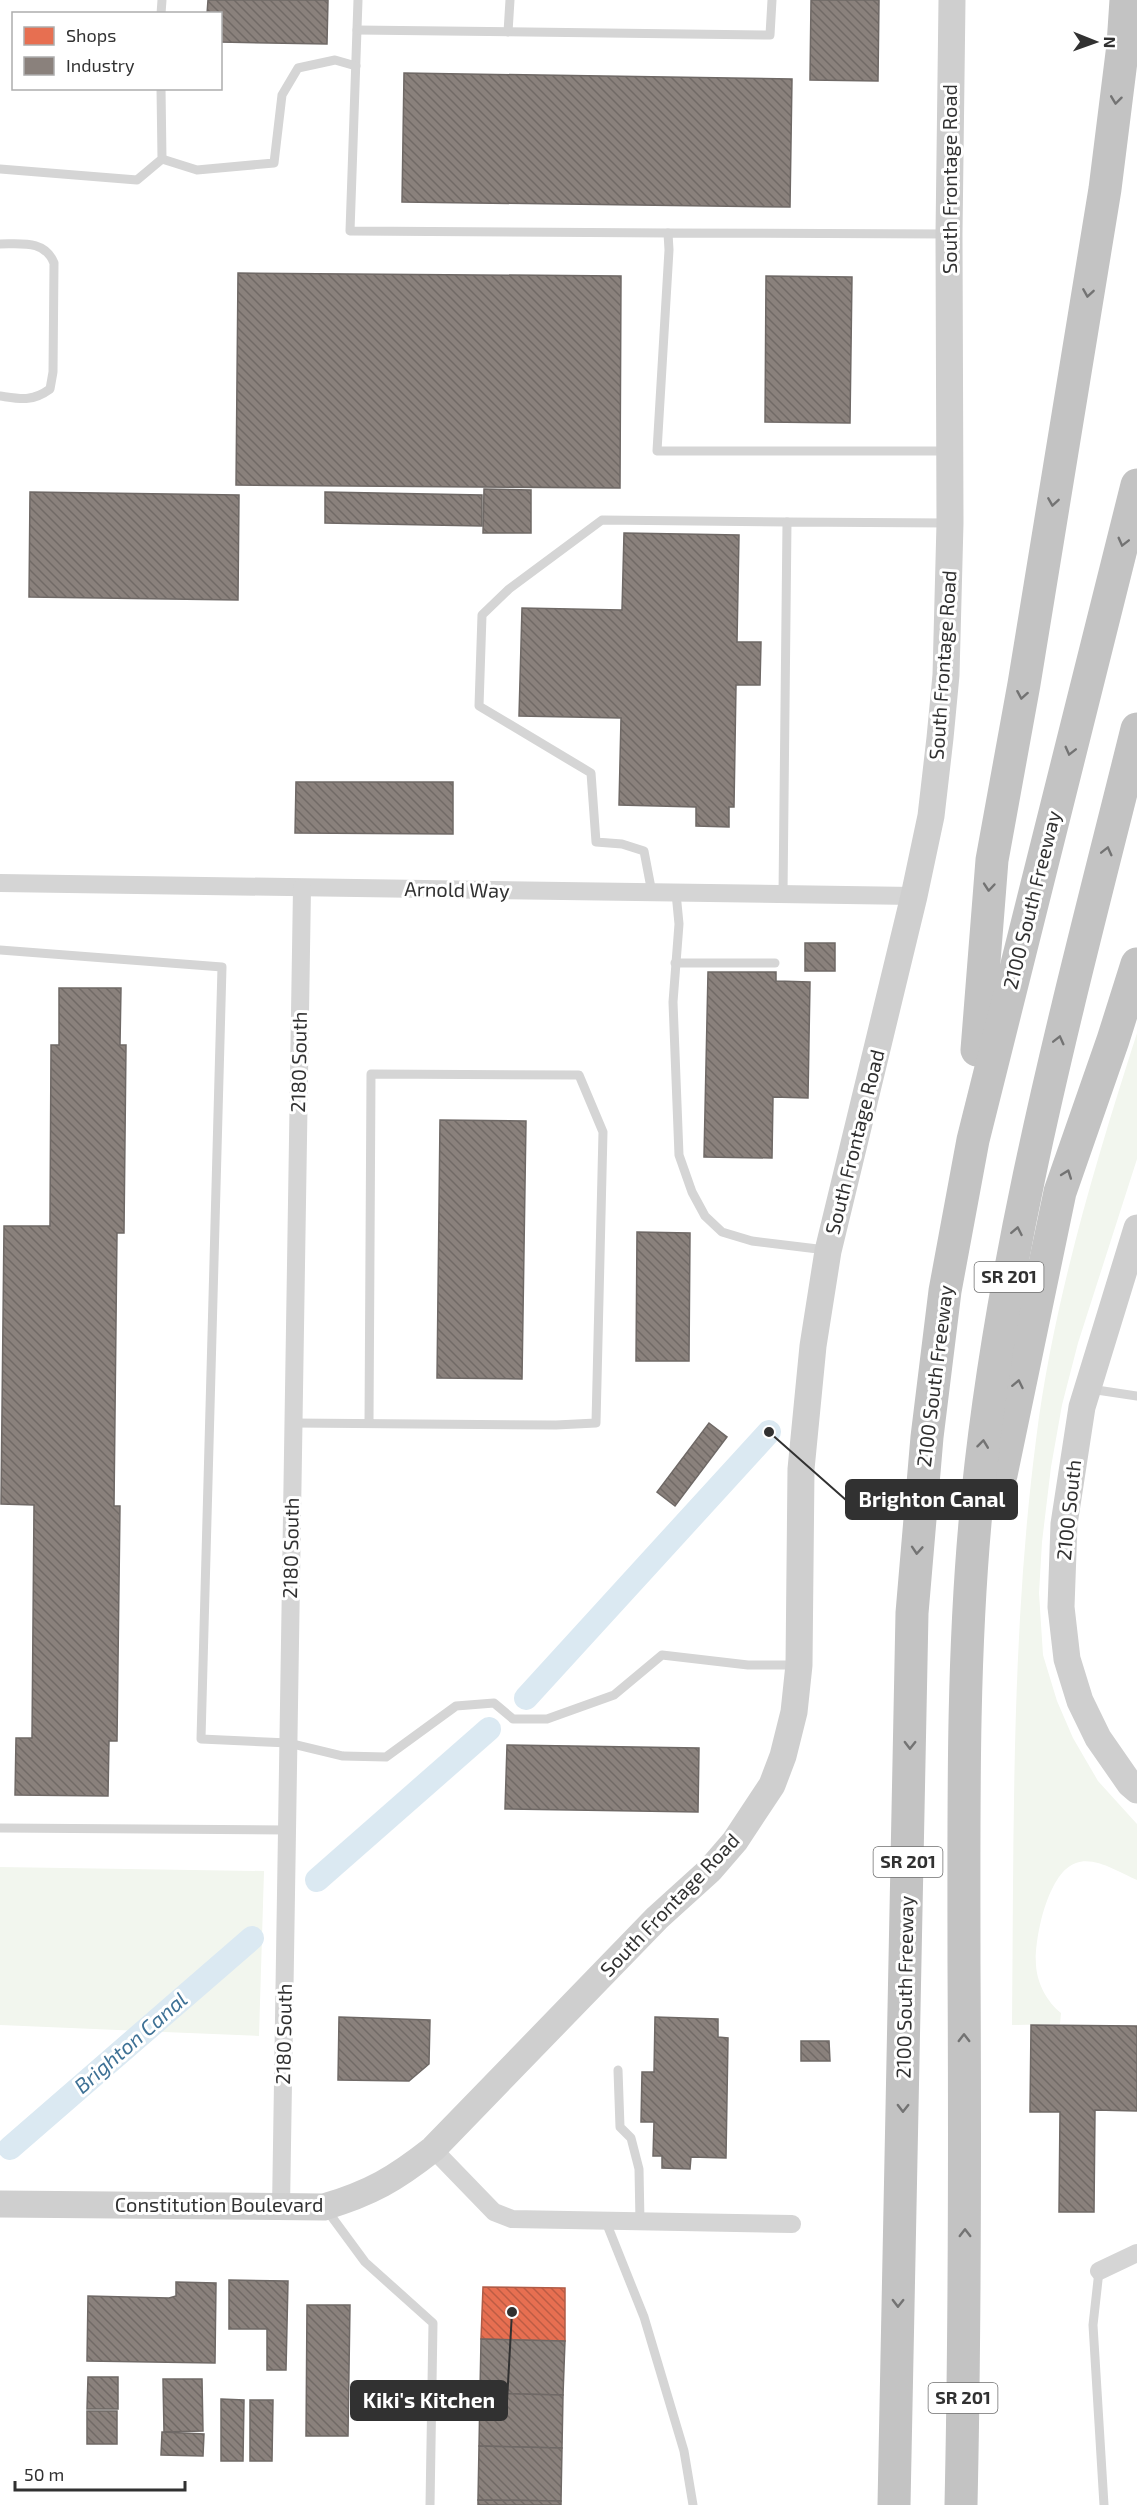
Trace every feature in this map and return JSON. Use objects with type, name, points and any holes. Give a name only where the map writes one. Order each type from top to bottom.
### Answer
[{"type":"highway","points":[[956,1221],[982,1013],[992,860],[1024,684],[1105,189],[1123,45],[1126,0]]},
{"type":"highway","name":"2100 South Freeway","points":[[894,2505],[912,1614],[927,1437],[956,1221],[993,1058],[1137,485]]},
{"type":"highway","name":"SR 201","points":[[961,2505],[965,2291],[964,1838],[970,1586],[983,1443],[994,1364],[1036,1136],[1137,729]]},
{"type":"highway","points":[[964,1838],[980,1640],[1005,1448],[1060,1192],[1110,1050],[1137,964]]},
{"type":"highway","points":[[965,2291],[983,2505]]},
{"type":"street","name":"South Frontage Road","points":[[433,2149],[657,1918],[710,1870],[735,1841],[772,1785],[783,1756],[794,1712],[799,1665],[801,1469],[813,1346],[828,1251],[915,896],[931,816],[946,675],[951,451],[949,234],[952,0]]},
{"type":"street","name":"Arnold Way","points":[[0,883],[915,896]]},
{"type":"street","name":"2180 South","points":[[281,2208],[302,888]]},
{"type":"street","name":"2100 South","points":[[1133,1787],[1098,1737],[1080,1701],[1067,1659],[1061,1607],[1064,1524],[1082,1407],[1137,1228]]},
{"type":"street","name":"Constitution Boulevard","points":[[0,2204],[324,2207],[354,2198],[390,2181],[433,2149]]},
{"type":"street","points":[[433,2149],[494,2212],[512,2219],[792,2224]]},
{"type":"street","points":[[1100,2271],[1137,2253]]},
{"type":"lane","points":[[358,0],[350,231],[949,234]]},
{"type":"lane","points":[[508,32],[510,0]]},
{"type":"lane","points":[[357,30],[770,35],[772,0]]},
{"type":"lane","points":[[162,159],[196,170],[274,163],[282,95],[298,68],[334,60],[356,66]]},
{"type":"lane","points":[[160,90],[162,159]]},
{"type":"lane","points":[[0,169],[137,180],[162,159]]},
{"type":"lane","points":[[668,233],[669,250],[657,451],[951,451]]},
{"type":"lane","points":[[0,244],[29,244],[43,247],[50,253],[54,263],[54,274],[53,372],[50,389],[38,398],[30,400],[0,396]]},
{"type":"lane","points":[[652,893],[644,851],[622,843],[596,842],[591,773],[479,706],[482,615],[509,589],[602,520],[950,523]]},
{"type":"lane","points":[[783,894],[787,522]]},
{"type":"lane","points":[[676,893],[678,924],[673,1002],[679,1155],[692,1192],[705,1216],[722,1232],[752,1241],[828,1251]]},
{"type":"lane","points":[[0,950],[222,967],[201,1739],[288,1743],[344,1756],[386,1757],[456,1706],[494,1703],[513,1719],[547,1719],[614,1695],[662,1655],[748,1665],[799,1665]]},
{"type":"lane","points":[[675,963],[775,963]]},
{"type":"lane","points":[[293,1423],[556,1425],[596,1423],[603,1132],[579,1075],[371,1074],[369,1423]]},
{"type":"lane","points":[[1088,1389],[1137,1396]]},
{"type":"lane","points":[[0,1828],[287,1830]]},
{"type":"lane","points":[[618,2070],[620,2127],[631,2138],[639,2169],[640,2222]]},
{"type":"lane","points":[[324,2207],[365,2262],[433,2323],[430,2505]]},
{"type":"lane","points":[[606,2222],[644,2317],[684,2451],[693,2505]]},
{"type":"lane","points":[[1100,2271],[1093,2325],[1104,2505]]},
{"type":"shaded area","points":[[1137,1033],[1137,1159],[1078,1343],[1062,1405],[1051,1467],[1042,1542],[1039,1593],[1043,1655],[1057,1701],[1073,1738],[1098,1781],[1137,1824],[1137,1880],[1099,1863],[1083,1861],[1066,1869],[1051,1892],[1045,1908],[1037,1939],[1036,1954],[1038,1979],[1047,1998],[1061,2013],[1060,2024],[1012,2025],[1018,1658],[1022,1585],[1036,1440],[1043,1389],[1064,1286],[1091,1183]]},
{"type":"shaded area","points":[[0,1867],[264,1871],[259,2036],[0,2025]]},
{"type":"building: Shops","points":[[483,2287],[565,2288],[565,2341],[481,2339]]},
{"type":"building: Industry","points":[[208,0],[328,0],[327,44],[222,42],[222,12],[207,12]]},
{"type":"building: Industry","points":[[811,0],[879,0],[878,81],[810,80]]},
{"type":"building: Industry","points":[[404,73],[792,79],[790,207],[402,202]]},
{"type":"building: Industry","points":[[238,273],[621,276],[620,488],[236,485]]},
{"type":"building: Industry","points":[[766,276],[852,277],[850,423],[765,422]]},
{"type":"building: Industry","points":[[484,489],[531,490],[531,533],[483,533]]},
{"type":"building: Industry","points":[[30,492],[239,495],[238,600],[29,597]]},
{"type":"building: Industry","points":[[325,492],[482,495],[482,526],[325,523]]},
{"type":"building: Industry","points":[[624,533],[739,535],[737,642],[761,642],[760,685],[736,685],[734,807],[729,807],[729,827],[696,826],[696,807],[619,805],[621,718],[519,716],[522,608],[622,610]]},
{"type":"building: Industry","points":[[296,782],[453,782],[453,834],[295,833]]},
{"type":"building: Industry","points":[[805,943],[835,943],[835,971],[805,971]]},
{"type":"building: Industry","points":[[708,972],[776,972],[776,981],[810,982],[808,1098],[773,1097],[772,1158],[704,1157]]},
{"type":"building: Industry","points":[[59,988],[121,988],[120,1045],[126,1045],[124,1233],[117,1233],[114,1506],[120,1506],[117,1741],[109,1741],[108,1796],[15,1795],[16,1738],[32,1738],[34,1505],[1,1504],[4,1226],[50,1226],[51,1045],[59,1045]]},
{"type":"building: Industry","points":[[440,1120],[526,1121],[522,1379],[437,1378]]},
{"type":"building: Industry","points":[[637,1232],[690,1233],[689,1361],[636,1361]]},
{"type":"building: Industry","points":[[709,1423],[727,1437],[675,1506],[657,1492]]},
{"type":"building: Industry","points":[[507,1745],[699,1748],[698,1812],[505,1809]]},
{"type":"building: Industry","points":[[339,2017],[430,2020],[429,2064],[409,2081],[338,2080]]},
{"type":"building: Industry","points":[[655,2017],[718,2019],[718,2037],[728,2038],[726,2158],[691,2157],[690,2169],[662,2168],[662,2156],[653,2156],[654,2122],[641,2122],[642,2072],[654,2072]]},
{"type":"building: Industry","points":[[1031,2025],[1137,2026],[1137,2111],[1095,2110],[1094,2212],[1059,2212],[1060,2112],[1030,2112]]},
{"type":"building: Industry","points":[[801,2041],[829,2041],[830,2061],[801,2061]]},
{"type":"building: Industry","points":[[229,2280],[288,2281],[286,2370],[267,2370],[267,2329],[229,2329]]},
{"type":"building: Industry","points":[[176,2282],[216,2283],[215,2363],[87,2361],[88,2296],[169,2298],[176,2296]]},
{"type":"building: Industry","points":[[307,2305],[350,2305],[348,2436],[306,2436]]},
{"type":"building: Industry","points":[[481,2339],[565,2341],[563,2395],[480,2393]]},
{"type":"building: Industry","points":[[88,2377],[118,2377],[118,2409],[87,2409]]},
{"type":"building: Industry","points":[[163,2379],[202,2379],[203,2431],[164,2432]]},
{"type":"building: Industry","points":[[480,2393],[563,2395],[562,2448],[479,2446]]},
{"type":"building: Industry","points":[[221,2399],[244,2400],[243,2461],[221,2461]]},
{"type":"building: Industry","points":[[250,2400],[273,2400],[272,2461],[250,2461]]},
{"type":"building: Industry","points":[[87,2411],[117,2411],[117,2444],[87,2444]]},
{"type":"building: Industry","points":[[162,2432],[204,2434],[203,2456],[161,2455]]},
{"type":"building: Industry","points":[[479,2446],[562,2448],[561,2501],[478,2500]]},
{"type":"building: Industry","points":[[478,2500],[561,2501],[561,2505],[478,2505]]},
{"type":"waterway","name":"Brighton Canal","points":[[526,1698],[769,1432]]},
{"type":"waterway","name":"Brighton Canal","points":[[317,1880],[489,1729]]},
{"type":"waterway","name":"Brighton Canal","points":[[10,2148],[252,1938]]},
{"type":"place","name":"Brighton Canal","points":[[769,1432]]},
{"type":"place","name":"Kiki's Kitchen","points":[[512,2312]]}]
